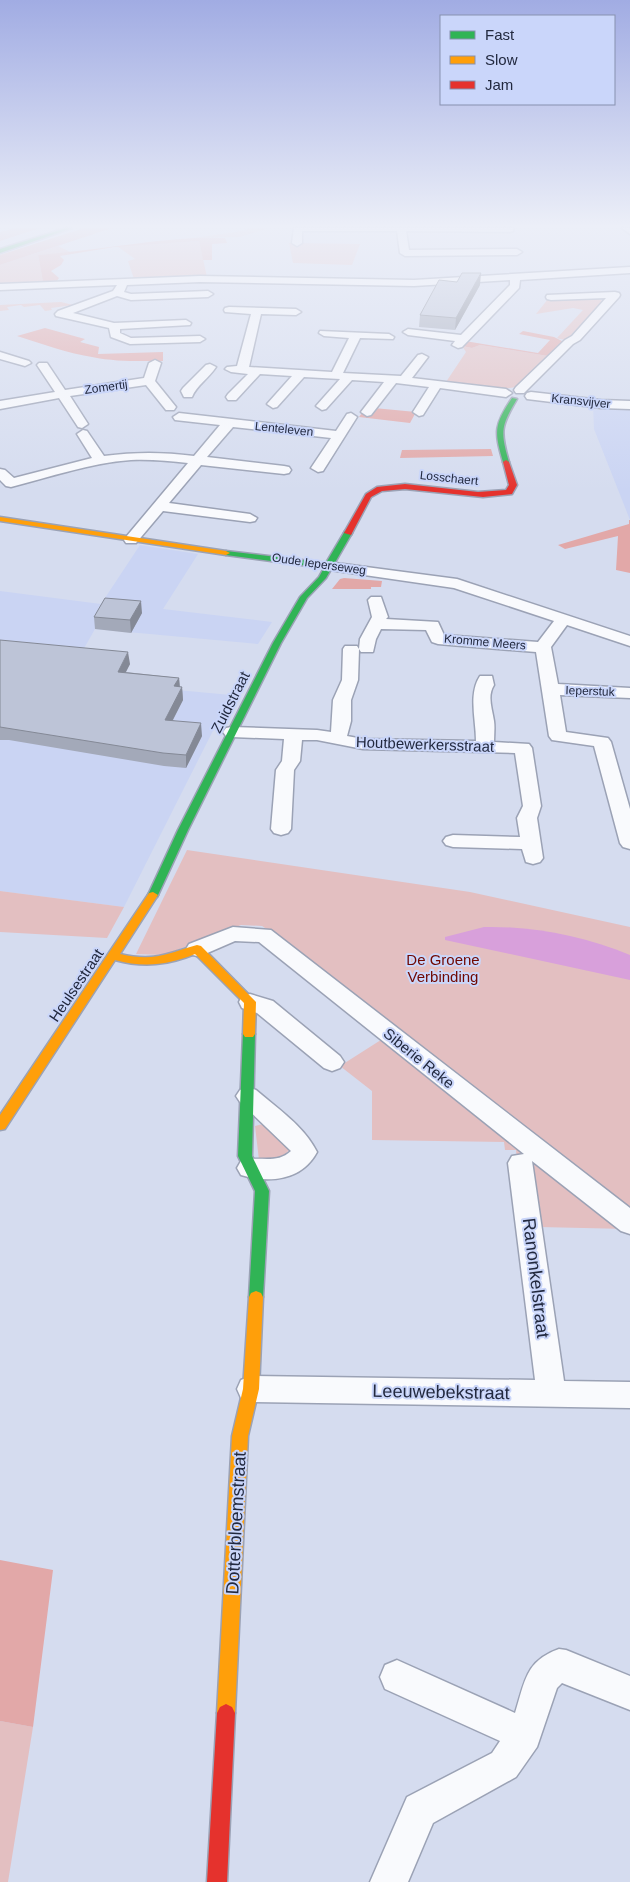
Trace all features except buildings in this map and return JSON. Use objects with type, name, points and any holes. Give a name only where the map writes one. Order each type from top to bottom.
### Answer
[{"type":"main road","name":"Losschaert","points":[[328,566],[371,493],[377,489],[392,486],[488,496],[509,492],[513,485],[498,434],[501,421],[513,394]]},
{"type":"main road","name":"Oude Ieperseweg","points":[[0,519],[132,540],[328,566]]},
{"type":"main road","name":"Zuidstraat","points":[[169,858],[232,732],[300,604],[322,578],[328,566]]},
{"type":"main road","name":"Heulsestraat","points":[[0,1125],[140,918],[159,885],[169,858]]},
{"type":"main road","points":[[113,956],[136,964],[162,963],[198,949],[250,1002]]},
{"type":"main road","name":"Dotterbloemstraat","points":[[217,1882],[240,1436],[252,1389],[262,1191],[245,1156],[250,1002]]},
{"type":"street","points":[[68,316],[114,326],[186,323]]},
{"type":"street","points":[[255,316],[237,370],[399,380],[513,394],[569,342],[576,338],[596,316]]},
{"type":"street","points":[[408,332],[460,342],[486,316]]},
{"type":"street","points":[[114,326],[115,335],[130,341],[200,339]]},
{"type":"street","points":[[324,333],[389,337]]},
{"type":"street","points":[[336,375],[356,335]]},
{"type":"street","points":[[0,354],[25,364]]},
{"type":"street","points":[[367,412],[422,356]]},
{"type":"street","name":"Zomertij","points":[[149,381],[154,363]]},
{"type":"street","name":"Zomertij","points":[[43,365],[100,460]]},
{"type":"street","points":[[188,394],[187,390],[210,367]]},
{"type":"street","points":[[232,397],[257,371]]},
{"type":"street","points":[[273,404],[301,373]]},
{"type":"street","points":[[322,406],[349,376]]},
{"type":"street","name":"Zomertij","points":[[0,405],[149,381]]},
{"type":"street","name":"Zomertij","points":[[149,381],[170,407]]},
{"type":"street","points":[[419,412],[437,384]]},
{"type":"street","name":"Kransvijver","points":[[513,394],[524,399],[531,396],[601,404],[630,405]]},
{"type":"street","name":"Lenteleven","points":[[179,417],[340,434]]},
{"type":"street","name":"Lenteleven","points":[[318,468],[351,417]]},
{"type":"street","points":[[132,540],[229,422]]},
{"type":"street","points":[[0,472],[11,483],[100,460],[145,455],[284,470]]},
{"type":"street","points":[[160,506],[250,518]]},
{"type":"street","name":"Oude Ieperseweg","points":[[328,566],[456,584],[486,592],[563,620],[630,641]]},
{"type":"street","points":[[336,738],[340,733],[342,721],[342,700],[359,649],[368,639],[380,617],[376,600]]},
{"type":"street","points":[[543,646],[563,620]]},
{"type":"street","name":"Kromme Meers","points":[[376,624],[432,625],[438,639],[503,645],[543,646]]},
{"type":"street","name":"Ieperstuk","points":[[543,646],[558,736],[602,742],[630,843]]},
{"type":"street","points":[[484,746],[486,732],[481,702],[484,695],[482,689],[486,684],[486,680]]},
{"type":"street","name":"Ieperstuk","points":[[550,690],[630,692]]},
{"type":"street","name":"Houtbewerkersstraat","points":[[232,732],[317,735],[363,744],[523,748],[532,806],[527,818],[531,851],[453,841]]},
{"type":"street","points":[[281,829],[285,770],[291,761],[293,735]]},
{"type":"street","name":"Siberie Reke","points":[[198,949],[233,934],[264,935],[630,1223]]},
{"type":"street","points":[[250,1002],[265,1007],[332,1062]]},
{"type":"street","points":[[248,1096],[296,1140],[305,1152],[298,1161],[286,1169],[250,1168]]},
{"type":"street","name":"Ranonkelstraat","points":[[521,1163],[551,1394]]},
{"type":"street","name":"Leeuwebekstraat","points":[[252,1389],[630,1395]]},
{"type":"street","points":[[389,1882],[420,1810],[504,1765],[525,1735],[543,1678],[553,1668],[559,1666],[566,1667],[630,1694]]},
{"type":"street","points":[[397,1678],[525,1735]]},
{"type":"shaded area","points":[[45,328],[85,339],[80,342],[99,347],[98,354],[163,352],[163,361],[101,359],[64,351],[17,336]]},
{"type":"shaded area","points":[[523,331],[554,337],[564,342],[548,356],[480,345],[472,348],[462,346],[465,341],[538,353],[550,340],[519,334]]},
{"type":"shaded area","points":[[593,405],[630,407],[630,520],[594,429]]},
{"type":"shaded area","points":[[374,408],[416,412],[410,423],[359,417],[362,413]]},
{"type":"shaded area","points":[[491,449],[493,456],[400,458],[402,450]]},
{"type":"shaded area","points":[[629,520],[630,573],[616,570],[618,536],[565,549],[558,545],[629,524]]},
{"type":"shaded area","points":[[140,545],[198,554],[163,609],[272,622],[258,644],[95,629],[78,659],[101,683],[231,695],[124,907],[0,891],[0,591],[101,604]]},
{"type":"shaded area","points":[[340,579],[382,581],[381,587],[371,587],[371,589],[332,589]]},
{"type":"shaded area","points":[[484,927],[540,930],[595,942],[613,948],[630,955],[630,980],[445,940],[445,937]]},
{"type":"shaded area","points":[[0,1560],[53,1570],[33,1727],[0,1721]]},
{"type":"green space","points":[[578,316],[589,316],[570,336],[572,337],[563,340],[557,338]]},
{"type":"green space","points":[[480,345],[548,356],[516,387],[503,389],[446,382],[466,352],[462,346],[472,348]]},
{"type":"green space","name":"De Groene Verbinding","points":[[187,850],[470,892],[630,927],[630,1212],[458,1081],[291,945],[262,926],[241,925],[164,955],[136,954]]},
{"type":"green space","points":[[0,891],[124,907],[107,938],[0,932]]},
{"type":"green space","points":[[384,1038],[628,1229],[539,1227],[517,1160],[516,1150],[505,1150],[504,1142],[372,1140],[372,1091],[340,1066]]},
{"type":"green space","points":[[263,1124],[290,1149],[281,1159],[259,1160],[255,1126]]},
{"type":"green space","points":[[0,1721],[33,1727],[8,1882],[0,1882]]},
{"type":"traffic: fast","points":[[506,462],[499,435],[501,423],[514,399]]},
{"type":"traffic: fast","points":[[153,895],[183,830],[277,643],[304,597],[322,578],[348,533]]},
{"type":"traffic: fast","points":[[226,553],[328,566]]},
{"type":"traffic: fast","points":[[249,1034],[245,1156],[262,1191],[256,1297]]},
{"type":"traffic: slow","points":[[0,519],[226,553]]},
{"type":"traffic: slow","points":[[0,1125],[153,895]]},
{"type":"traffic: slow","points":[[113,956],[146,962],[165,960],[197,949],[250,1002],[249,1034]]},
{"type":"traffic: slow","points":[[226,1713],[240,1436],[251,1389],[256,1297]]},
{"type":"traffic: jam","points":[[348,533],[368,496],[380,489],[405,486],[478,494],[509,492],[513,485],[506,462]]},
{"type":"traffic: jam","points":[[217,1882],[226,1713]]}]
